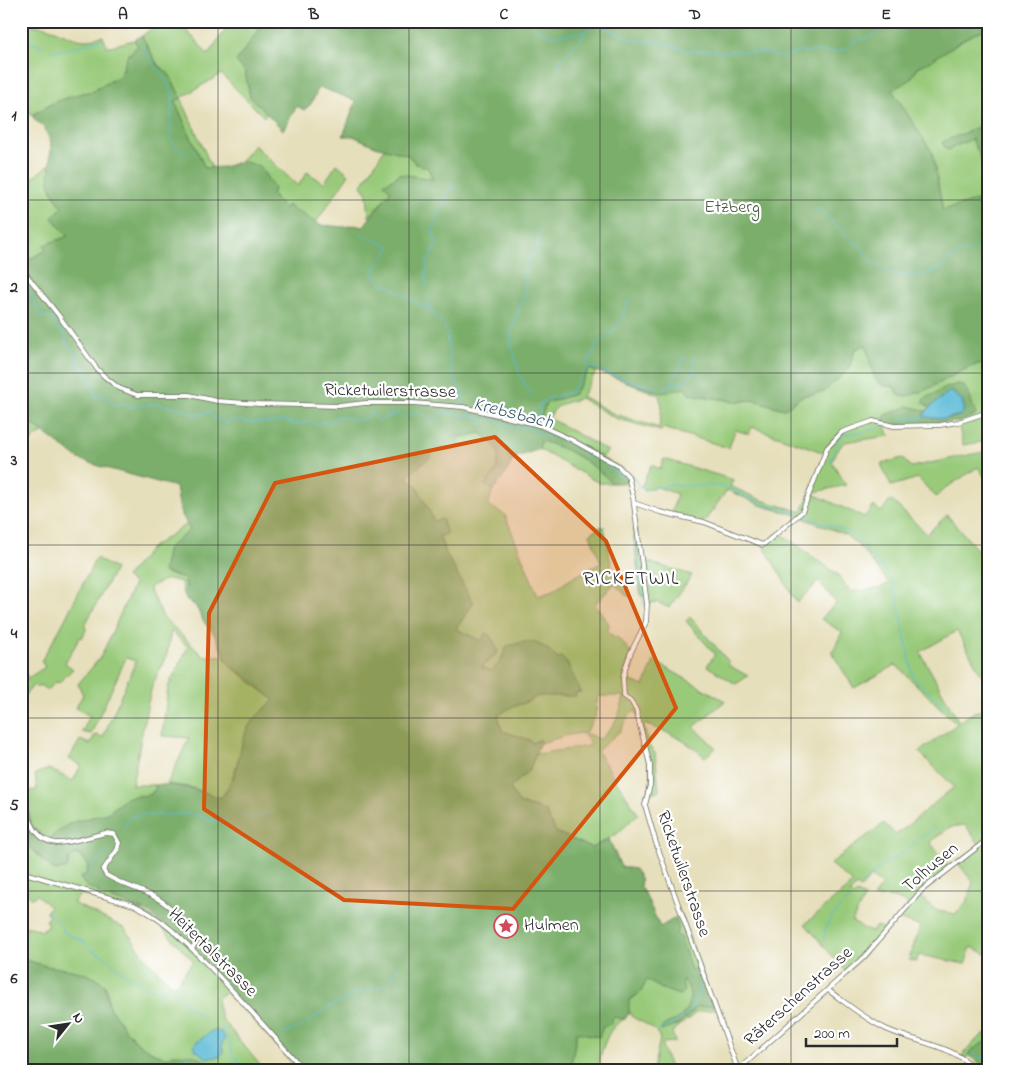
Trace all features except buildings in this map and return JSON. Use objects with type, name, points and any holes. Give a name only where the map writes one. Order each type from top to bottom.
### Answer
[{"type":"street","name":"Ricketwilerstrasse","points":[[21,268],[59,316],[97,369],[119,388],[137,395],[180,395],[217,401],[260,404],[339,406],[365,403],[413,403],[463,407],[546,428],[623,469],[628,476],[634,503],[647,612],[645,625],[634,645],[626,666],[623,678],[624,696],[631,701],[636,710],[650,765],[650,785],[645,805],[656,843],[738,1070]]},
{"type":"street","points":[[634,503],[660,512],[704,522],[763,546],[802,512],[827,448],[842,432],[866,422],[879,421],[894,426],[940,425],[958,422],[988,412]]},
{"type":"street","points":[[21,766],[27,814],[36,832],[47,840],[56,843],[106,833],[114,834],[119,843],[117,850],[103,870],[106,875],[158,897],[168,905],[181,919],[194,938],[195,944],[192,949]]},
{"type":"street","name":"Tolhusen","points":[[876,944],[922,890],[988,839]]},
{"type":"street","name":"Heitertalstrasse","points":[[21,872],[134,905],[164,922],[253,1013],[304,1070]]},
{"type":"street","name":"Räterschenstrasse","points":[[738,1070],[828,990],[876,944]]},
{"type":"street","points":[[828,990],[867,1018],[885,1028],[950,1050],[976,1070]]},
{"type":"highlighted area","points":[[495,437],[606,541],[676,708],[513,909],[344,900],[204,809],[209,613],[275,483]]},
{"type":"green space","points":[[21,21],[34,21],[34,26],[45,27],[83,40],[103,36],[107,47],[134,40],[138,46],[127,56],[121,75],[91,92],[57,101],[32,115],[21,99]]},
{"type":"green space","points":[[231,21],[262,21],[245,72],[250,97],[267,114],[264,117],[221,74],[181,98],[169,74],[157,64],[142,36],[161,23],[175,24],[188,32],[208,55]]},
{"type":"green space","name":"Etzberg","points":[[262,21],[988,21],[988,27],[918,67],[910,80],[892,90],[932,152],[943,210],[986,198],[981,159],[972,139],[947,150],[942,142],[988,123],[988,240],[983,244],[982,248],[988,257],[988,362],[977,364],[920,392],[900,396],[893,386],[877,382],[866,345],[855,349],[849,369],[823,392],[802,396],[784,409],[754,400],[732,402],[689,394],[685,388],[662,393],[589,369],[574,394],[546,403],[539,425],[623,469],[630,483],[612,483],[597,469],[579,457],[541,441],[539,449],[514,458],[505,475],[493,490],[485,485],[496,471],[499,453],[490,440],[481,433],[460,437],[457,451],[434,448],[429,458],[406,477],[417,486],[434,521],[442,519],[447,534],[439,537],[447,556],[472,601],[456,629],[481,641],[486,632],[493,640],[498,652],[482,667],[491,671],[499,664],[508,645],[525,642],[539,644],[551,652],[557,659],[561,657],[567,663],[581,692],[575,693],[576,696],[538,696],[522,704],[515,705],[498,715],[502,731],[530,740],[532,743],[541,740],[529,770],[510,788],[519,803],[545,811],[556,832],[592,848],[609,839],[621,867],[635,869],[641,880],[640,887],[660,927],[675,918],[679,928],[676,934],[681,938],[691,970],[700,967],[714,1006],[698,1007],[679,1024],[661,1031],[663,1026],[683,1015],[690,1000],[690,993],[682,979],[684,992],[679,995],[662,989],[647,980],[641,992],[629,1000],[629,1013],[625,1019],[613,1017],[611,1024],[603,1027],[599,1037],[577,1032],[570,1070],[304,1070],[174,931],[149,912],[98,894],[99,892],[86,886],[80,878],[87,873],[88,865],[82,857],[76,854],[70,859],[67,868],[53,870],[30,847],[21,832],[21,766],[27,814],[31,825],[47,840],[70,823],[108,813],[126,798],[150,795],[156,788],[153,785],[171,785],[187,788],[220,798],[231,784],[242,743],[249,726],[257,715],[274,700],[244,675],[231,667],[214,634],[204,622],[195,605],[187,601],[183,591],[186,588],[185,579],[163,572],[168,548],[190,530],[180,511],[176,487],[79,459],[21,416],[21,264],[46,250],[44,245],[68,236],[52,218],[62,207],[53,193],[49,182],[51,142],[43,126],[32,115],[57,101],[91,92],[121,75],[127,56],[138,46],[134,40],[142,36],[157,64],[169,74],[181,98],[175,102],[205,168],[225,167],[241,161],[260,166],[274,189],[272,196],[285,209],[287,205],[320,225],[344,227],[354,225],[363,227],[391,191],[384,184],[400,174],[433,179],[428,168],[416,164],[408,155],[375,146],[353,136],[343,136],[356,101],[319,87],[311,104],[304,110],[297,106],[283,130],[250,97],[245,72],[236,61],[258,31]]},
{"type":"green space","points":[[988,27],[988,123],[942,143],[947,150],[972,139],[981,159],[986,198],[943,211],[892,89],[910,80],[918,67]]},
{"type":"green space","points":[[181,98],[212,168],[205,168],[175,102]]},
{"type":"green space","points":[[254,145],[298,186],[307,172],[324,183],[337,164],[349,174],[315,224],[288,206],[285,209],[241,161]]},
{"type":"green space","points":[[385,148],[408,155],[416,164],[428,168],[433,180],[400,174],[385,184],[391,191],[369,217],[367,194],[361,186]]},
{"type":"green space","points":[[51,163],[49,182],[53,193],[62,207],[68,237],[44,245],[47,250],[21,264],[21,187]]},
{"type":"green space","points":[[866,344],[884,386],[893,386],[900,396],[920,392],[977,364],[988,362],[988,441],[963,445],[958,422],[975,415],[958,384],[925,399],[923,403],[930,407],[926,411],[908,406],[884,423],[890,436],[844,442],[832,462],[846,485],[811,493],[864,517],[874,506],[881,512],[891,500],[927,534],[947,515],[988,562],[988,686],[957,631],[920,652],[959,722],[974,712],[988,709],[988,955],[971,947],[965,964],[919,955],[916,962],[909,960],[920,926],[897,919],[908,904],[895,898],[873,897],[882,885],[871,876],[860,888],[856,886],[850,893],[853,896],[857,893],[865,897],[852,922],[872,932],[876,926],[887,930],[847,973],[805,924],[853,883],[830,864],[884,823],[896,835],[954,787],[919,752],[957,724],[896,665],[854,688],[832,653],[842,632],[821,619],[836,603],[819,581],[797,603],[763,545],[779,532],[837,574],[851,592],[882,587],[889,583],[859,546],[846,535],[793,514],[763,506],[727,490],[704,522],[671,515],[677,494],[657,487],[644,490],[641,487],[651,465],[660,469],[664,459],[734,480],[730,486],[761,500],[802,512],[825,453],[752,427],[749,434],[735,430],[729,448],[663,428],[661,431],[615,418],[580,398],[558,406],[549,418],[608,451],[603,457],[539,425],[546,403],[574,394],[589,369],[596,372],[582,396],[612,413],[659,428],[662,406],[659,395],[625,382],[662,393],[685,388],[707,397],[732,402],[754,400],[784,409],[802,396],[823,392],[849,369],[855,349]],"holes":[[[965,825],[980,845],[957,862],[973,882],[966,902],[956,914],[937,911],[917,894],[949,868],[930,842],[950,827]]]},
{"type":"green space","points":[[958,384],[963,385],[969,394],[976,415],[958,422],[894,426],[884,423],[883,420],[886,415],[908,406],[926,411],[924,415],[938,419],[962,415],[963,402],[951,391],[930,407],[923,403],[924,399]]},
{"type":"green space","points":[[21,416],[43,433],[35,437],[28,445],[21,437]]},
{"type":"green space","points":[[481,433],[490,440],[499,453],[496,471],[485,485],[493,490],[488,505],[505,515],[538,596],[553,591],[572,578],[601,563],[590,534],[600,527],[604,527],[613,575],[631,596],[627,596],[614,584],[595,604],[609,624],[608,633],[618,638],[631,652],[623,678],[644,686],[654,661],[725,701],[694,727],[716,748],[705,757],[676,737],[643,724],[649,746],[655,753],[659,790],[648,795],[651,776],[636,710],[629,716],[620,731],[597,751],[638,814],[618,833],[592,848],[556,832],[545,811],[519,803],[510,788],[529,770],[536,754],[589,746],[589,741],[582,733],[540,743],[540,739],[532,743],[530,740],[502,731],[498,715],[515,705],[522,704],[538,696],[569,696],[561,657],[557,659],[541,646],[520,643],[506,648],[499,664],[491,671],[482,667],[498,652],[493,640],[486,632],[482,641],[456,629],[472,605],[472,601],[447,556],[439,536],[442,519],[434,522],[417,486],[405,477],[429,458],[434,447],[460,437]],"holes":[[[598,696],[624,696],[621,709],[610,730],[600,739],[585,733],[595,717]]]},
{"type":"green space","points":[[541,440],[579,457],[597,469],[612,483],[599,483],[539,449]]},
{"type":"green space","points":[[988,451],[988,482],[978,467],[944,489],[936,497],[918,478],[891,486],[881,464],[902,458],[911,467]]},
{"type":"green space","points":[[187,524],[190,530],[168,548],[163,572],[185,579],[186,588],[183,591],[181,582],[168,580],[161,581],[149,588],[163,617],[203,656],[224,656],[239,673],[274,700],[249,726],[234,773],[223,796],[219,798],[193,788],[167,784],[189,738],[162,736],[168,687],[188,647],[171,631],[167,654],[152,686],[132,785],[153,785],[156,788],[150,795],[126,798],[108,813],[70,823],[47,840],[31,825],[25,791],[37,790],[35,774],[49,769],[73,781],[81,765],[69,759],[80,740],[90,744],[95,735],[103,737],[136,661],[126,658],[91,734],[82,732],[90,716],[75,708],[83,695],[78,684],[100,658],[134,584],[126,577],[151,548]]},
{"type":"green space","points":[[633,530],[637,530],[641,560],[692,575],[669,608],[657,602],[647,604],[646,596],[641,596]]},
{"type":"green space","points":[[96,558],[115,569],[85,625],[86,630],[82,638],[80,637],[65,663],[73,669],[59,683],[56,682],[47,690],[40,685],[37,688],[34,685],[21,699],[21,676],[25,673],[28,678],[45,667],[41,661],[60,629]]},
{"type":"green space","points":[[690,617],[729,662],[728,665],[748,676],[736,684],[707,666],[715,654],[686,621]]},
{"type":"green space","points":[[21,832],[30,847],[44,863],[68,866],[68,862],[74,855],[82,857],[88,865],[87,873],[82,880],[86,886],[134,905],[174,931],[304,1070],[298,1070],[225,992],[217,1000],[221,1018],[264,1070],[225,1070],[192,1055],[168,1059],[140,1046],[123,1028],[109,1007],[108,993],[105,985],[21,959],[21,927],[31,927],[42,931],[48,923],[45,921],[49,916],[46,912],[50,907],[37,895],[32,898],[26,892],[21,894]],"holes":[[[81,894],[155,920],[193,961],[173,986],[148,961],[125,929],[73,903]]]},
{"type":"green space","points":[[682,915],[700,967],[691,971],[681,938],[676,934],[675,918]]},
{"type":"green space","points":[[21,959],[80,972],[99,980],[105,986],[110,1009],[132,1037],[150,1051],[167,1058],[174,1054],[192,1055],[225,1070],[21,1070]]},
{"type":"green space","points":[[682,979],[690,994],[686,1011],[677,1020],[662,1027],[679,1024],[698,1007],[714,1006],[716,1009],[697,1012],[672,1032],[675,1042],[663,1043],[662,1046],[671,1070],[653,1070],[660,1039],[652,1028],[631,1016],[628,1007],[629,1000],[635,997],[647,980],[662,989]]},
{"type":"green space","points":[[612,1017],[625,1019],[613,1028],[609,1034],[597,1070],[570,1070],[577,1032],[603,1027]]},
{"type":"green space","points":[[988,1032],[988,1040],[972,1050],[965,1060],[961,1057],[977,1039]]},
{"type":"green space","points":[[988,1040],[988,1069],[968,1055],[972,1050]]},
{"type":"water","points":[[950,391],[962,400],[964,408],[962,415],[943,419],[923,417],[930,407]]},
{"type":"water","points":[[213,1030],[221,1032],[225,1038],[222,1044],[223,1052],[220,1057],[206,1058],[196,1050],[194,1044]]},
{"type":"waterway","points":[[535,29],[554,36],[584,32],[594,26],[605,28],[638,41],[666,43],[687,51],[714,50],[723,53],[732,51],[785,56],[800,51],[807,53],[813,51],[839,51],[847,48],[856,40],[869,37],[894,21]]},
{"type":"waterway","points":[[558,67],[561,58],[582,39],[584,32]]},
{"type":"waterway","points":[[51,51],[64,50],[103,39]]},
{"type":"waterway","points":[[21,43],[26,44],[30,42],[43,46]]},
{"type":"waterway","points":[[142,46],[168,84],[173,95],[170,138],[181,153],[196,151]]},
{"type":"waterway","points":[[427,287],[426,268],[436,244],[432,231],[453,183]]},
{"type":"waterway","points":[[814,212],[818,209],[822,212],[842,232],[861,247],[872,262],[880,268],[897,275],[915,276],[933,272],[942,268],[953,257],[981,247]]},
{"type":"waterway","points":[[531,395],[519,373],[510,338],[514,321],[525,293],[525,266],[536,250],[539,233]]},
{"type":"waterway","points":[[361,235],[388,245],[390,247],[384,257]]},
{"type":"waterway","points":[[381,261],[373,269],[375,277],[383,284],[388,285],[431,311],[446,328],[452,373],[463,395],[463,405]]},
{"type":"waterway","name":"Krebsbach","points":[[21,281],[29,290],[40,315],[53,318],[58,330],[66,335],[66,343],[79,356],[77,362],[86,369],[86,376],[91,380],[96,397],[107,397],[115,406],[122,403],[128,407],[158,404],[170,407],[178,406],[195,415],[210,412],[213,418],[226,423],[237,420],[277,423],[284,420],[295,425],[310,421],[315,424],[331,422],[334,420],[334,417],[338,416],[360,421],[370,414],[373,414],[377,421],[380,421],[399,413],[403,418],[417,411],[421,411],[434,421],[440,413],[465,416],[470,414],[473,417],[479,416],[482,423],[492,418],[507,427],[526,427],[543,435],[552,436],[557,439],[561,438],[585,455],[595,457],[620,474],[633,476],[644,490],[668,485],[722,486],[764,505],[798,513]]},
{"type":"waterway","points":[[426,299],[431,310]]},
{"type":"waterway","points":[[588,365],[588,359],[592,356],[597,344],[600,344],[619,323],[626,310],[628,300]]},
{"type":"waterway","points":[[675,376],[685,356]]},
{"type":"waterway","points":[[690,376],[694,371],[694,357]]},
{"type":"waterway","points":[[534,422],[540,413],[538,405],[547,399],[570,393],[588,366],[639,384],[660,389]]},
{"type":"waterway","points":[[671,384],[674,378]]},
{"type":"waterway","points":[[664,388],[687,378]]},
{"type":"waterway","points":[[901,419],[923,417]]},
{"type":"waterway","points":[[830,462],[839,439],[844,434],[864,432],[882,426]]},
{"type":"waterway","name":"Krebsbach","points":[[636,491],[639,487]]},
{"type":"waterway","name":"Krebsbach","points":[[801,514],[853,534],[891,578],[896,592],[913,676],[946,707]]},
{"type":"waterway","points":[[635,535],[644,605]]},
{"type":"waterway","points":[[235,813],[259,817],[274,809]]},
{"type":"waterway","points":[[125,827],[129,819],[136,815],[159,814],[165,816],[189,813]]},
{"type":"waterway","points":[[192,813],[209,820],[222,822],[231,814]]},
{"type":"waterway","points":[[909,848],[934,828]]},
{"type":"waterway","points":[[82,880],[109,850]]},
{"type":"waterway","points":[[862,887],[880,867],[907,850]]},
{"type":"waterway","points":[[824,940],[828,922],[850,899]]},
{"type":"waterway","points":[[47,911],[62,926],[63,932],[80,940],[89,948]]},
{"type":"waterway","points":[[91,950],[108,958],[118,969],[144,986],[160,992],[172,990],[204,1019]]},
{"type":"waterway","points":[[377,988],[386,984],[399,965]]},
{"type":"waterway","points":[[659,1030],[676,1022],[690,1011],[703,980]]},
{"type":"waterway","points":[[305,1024],[329,1006],[339,1003],[350,996],[373,989]]},
{"type":"waterway","points":[[283,1034],[302,1026]]},
{"type":"waterway","points":[[221,1027],[224,1030],[221,1032]]},
{"type":"waterway","points":[[224,1030],[232,1054],[247,1070]]},
{"type":"waterway","points":[[176,1070],[179,1061],[190,1055]]},
{"type":"waterway","points":[[971,1055],[988,1059]]},
{"type":"waterway","points":[[161,1070],[165,1067]]},
{"type":"waterway","points":[[170,1067],[176,1069]]},
{"type":"place","name":"Hulmen","points":[[506,926]]},
{"type":"district","name":"RICKETWIL","points":[[631,579]]}]
